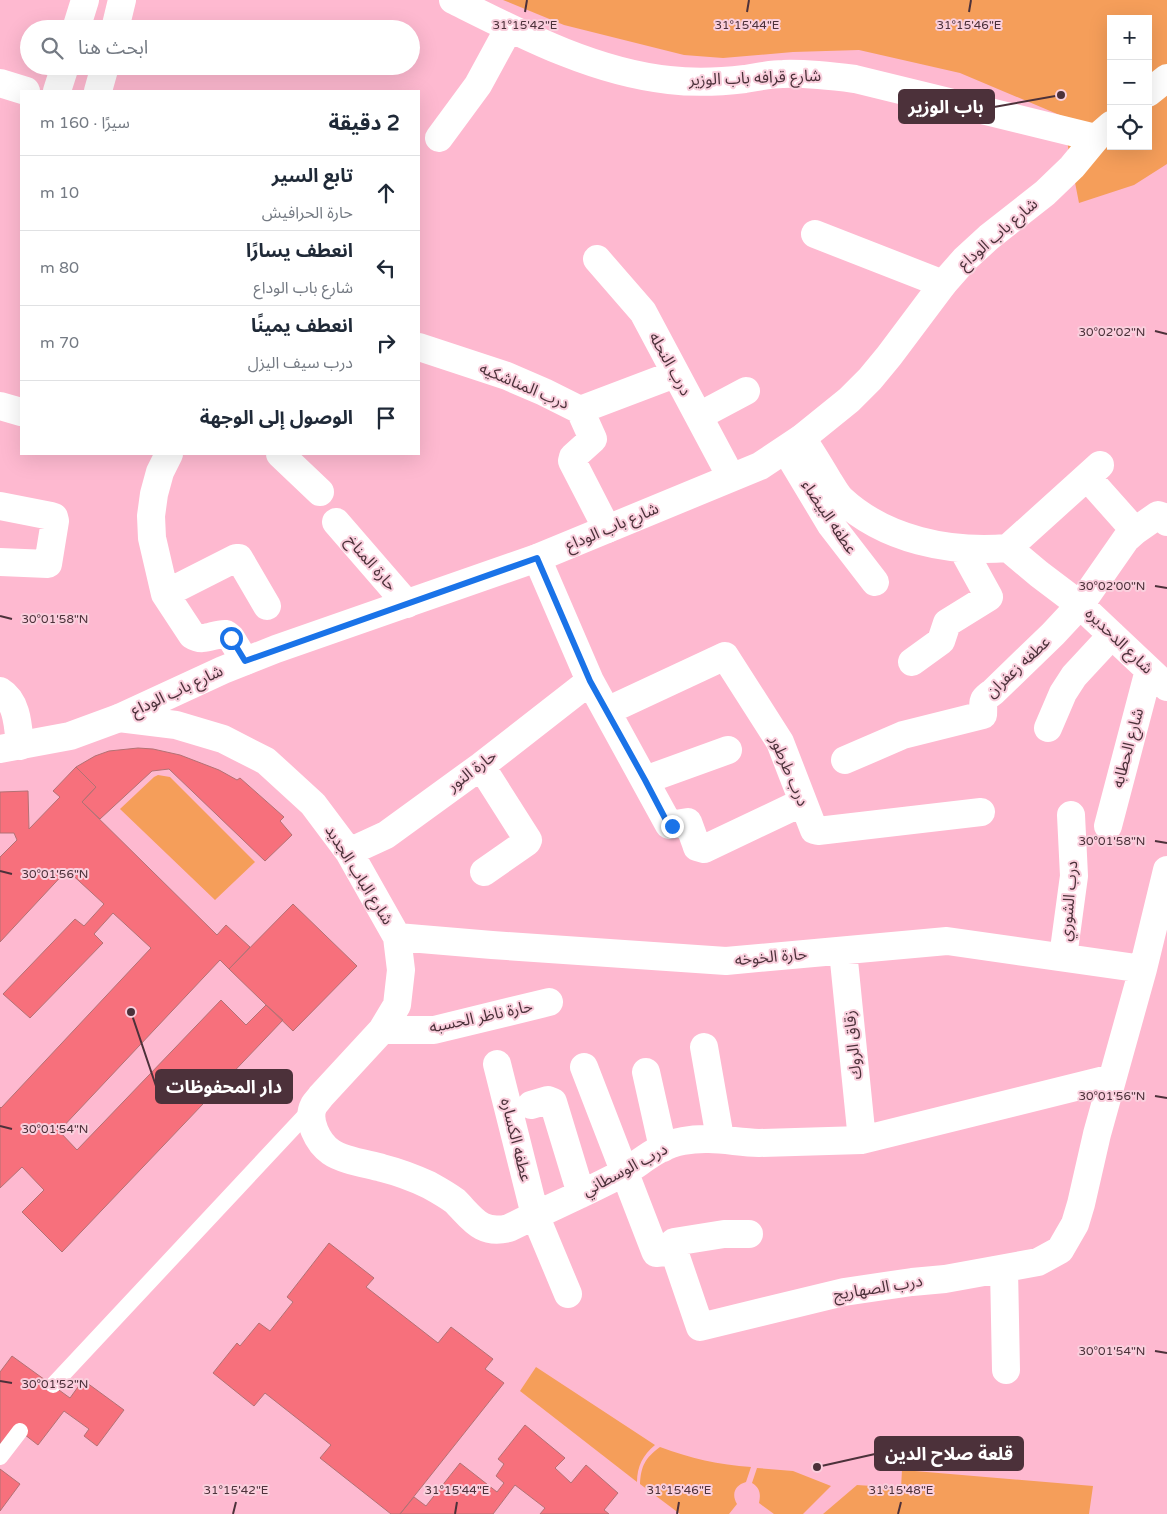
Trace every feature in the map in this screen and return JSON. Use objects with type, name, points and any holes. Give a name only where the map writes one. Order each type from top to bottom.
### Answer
[{"type":"street","points":[[79,20],[85,0]]},
{"type":"street","points":[[117,20],[122,0]]},
{"type":"street","name":"شارع قرافه باب الوزير","points":[[453,0],[557,49],[598,64],[646,77],[695,82],[744,79],[781,74],[818,74],[855,79],[1103,131]]},
{"type":"street","points":[[439,138],[478,85],[509,28]]},
{"type":"street","points":[[57,90],[62,75]]},
{"type":"street","points":[[98,90],[102,75]]},
{"type":"street","points":[[1152,90],[1167,78]]},
{"type":"street","points":[[0,83],[23,90]]},
{"type":"street","name":"شارع باب الوداع","points":[[10,747],[70,736],[119,718],[245,661],[537,558],[760,466],[826,420],[870,379],[890,356],[942,284],[964,259],[1045,193],[1072,167],[1103,131]]},
{"type":"street","points":[[816,234],[942,284]]},
{"type":"street","name":"درب النحله","points":[[596,259],[643,312],[732,477]]},
{"type":"street","name":"درب المناشكيه","points":[[420,347],[507,376],[580,410],[593,440],[573,457],[572,461],[607,529]]},
{"type":"street","points":[[580,410],[675,374]]},
{"type":"street","points":[[699,416],[746,391]]},
{"type":"street","points":[[0,406],[20,412]]},
{"type":"street","points":[[794,444],[840,498],[861,515],[884,528],[909,538],[962,548],[988,550],[1008,548],[1093,471],[1135,530]]},
{"type":"street","name":"عطفه البيضاء","points":[[794,444],[831,525],[875,582]]},
{"type":"street","points":[[168,455],[160,472],[151,516],[152,538],[165,594],[192,635],[202,639],[218,634],[226,634],[231,638],[245,661]]},
{"type":"street","points":[[281,455],[320,492]]},
{"type":"street","points":[[0,506],[54,517],[55,521],[48,564],[0,562]]},
{"type":"street","name":"عطفه زعفران","points":[[845,760],[903,735],[983,715],[982,701],[984,698],[993,692],[1053,634],[1080,605],[1114,556],[1135,530],[1163,519]]},
{"type":"street","name":"حارة المناخ","points":[[336,522],[407,604]]},
{"type":"street","points":[[912,662],[942,641],[947,623],[989,597],[962,548]]},
{"type":"street","name":"شارع الدحديره","points":[[1008,548],[1080,605],[1158,679]]},
{"type":"street","points":[[165,594],[236,558],[240,558],[267,606]]},
{"type":"street","points":[[537,558],[590,681],[669,825],[688,822],[696,844],[704,849],[803,802]]},
{"type":"street","points":[[1048,728],[1063,693],[1074,676],[1112,635]]},
{"type":"street","name":"درب طرطور","points":[[606,711],[725,656],[780,742],[814,830],[981,812]]},
{"type":"street","name":"شارع الحطابه","points":[[1108,826],[1158,679]]},
{"type":"street","name":"حارة النور","points":[[349,852],[386,835],[480,766],[590,681]]},
{"type":"street","points":[[0,692],[10,701],[16,715],[10,747]]},
{"type":"street","name":"شارع الباب الجديد","points":[[119,718],[176,725],[223,739],[266,761],[313,804],[349,852],[397,937],[401,970],[397,1005],[382,1030],[313,1107]]},
{"type":"street","points":[[645,780],[728,750]]},
{"type":"street","points":[[480,766],[528,840],[484,872]]},
{"type":"street","name":"درب الشوري","points":[[1063,957],[1074,876],[1071,814]]},
{"type":"street","points":[[1112,1078],[1144,969],[1167,870]]},
{"type":"street","name":"حارة الخوخه","points":[[397,937],[726,961],[947,941],[1144,969]]},
{"type":"street","name":"زقاق الروك","points":[[843,951],[862,1140]]},
{"type":"street","name":"حارة ناظر الحسبه","points":[[382,1030],[434,1030],[549,1002]]},
{"type":"street","points":[[704,1047],[720,1138]]},
{"type":"street","name":"عطفه الكساره","points":[[497,1064],[535,1215],[568,1294]]},
{"type":"street","points":[[584,1067],[656,1253],[674,1251],[674,1242],[724,1234],[749,1234]]},
{"type":"street","points":[[646,1072],[663,1148]]},
{"type":"street","name":"درب الوسطاني","points":[[313,1107],[312,1124],[319,1141],[331,1153],[402,1174],[437,1190],[453,1200],[480,1226],[489,1230],[500,1230],[509,1228],[580,1194],[624,1172],[642,1159],[681,1141],[700,1138],[720,1138],[743,1143],[862,1140],[1112,1078]]},
{"type":"street","name":"درب الصهاريج","points":[[674,1251],[700,1327],[844,1292],[945,1279],[1038,1262],[1060,1250],[1075,1224],[1112,1078]]},
{"type":"street","points":[[531,1105],[548,1100],[552,1102],[580,1194]]},
{"type":"street","points":[[1004,1269],[1006,1370]]},
{"type":"lane","points":[[53,1385],[313,1107]]},
{"type":"lane","points":[[0,1458],[20,1431]]},
{"type":"shaded area","points":[[503,0],[1167,0],[1167,164],[1134,185],[1079,203],[1062,116],[960,73],[859,50],[793,52],[723,58],[684,55],[564,25]]},
{"type":"shaded area","points":[[158,775],[170,777],[255,862],[215,900],[120,809]]},
{"type":"shaded area","points":[[536,1367],[655,1445],[642,1461],[638,1471],[637,1482],[520,1391]]},
{"type":"shaded area","points":[[660,1447],[705,1460],[751,1467],[746,1482],[739,1485],[735,1490],[734,1497],[737,1504],[729,1514],[680,1514],[640,1484],[641,1472],[645,1463]]},
{"type":"shaded area","points":[[757,1468],[793,1471],[831,1486],[803,1514],[774,1514],[759,1503],[759,1492],[752,1483]]},
{"type":"shaded area","points":[[902,1470],[1093,1486],[1089,1514],[823,1514],[857,1485],[901,1488]]},
{"type":"building","points":[[138,748],[180,755],[219,770],[237,780],[240,778],[284,817],[280,821],[292,835],[265,861],[169,769],[152,771],[100,819],[82,802],[96,787],[76,767],[95,756],[109,751]]},
{"type":"building","points":[[76,767],[96,787],[82,802],[217,935],[226,925],[250,947],[229,969],[220,960],[59,1131],[77,1150],[221,1000],[246,1025],[266,1005],[283,1020],[62,1252],[22,1212],[44,1190],[22,1167],[0,1188],[0,1107],[151,948],[113,913],[94,934],[103,943],[30,1018],[3,994],[75,919],[84,926],[104,904],[67,870],[0,942],[0,857],[17,840],[14,833],[0,833],[0,792],[28,791],[29,829],[60,797],[53,791]]},
{"type":"building","points":[[293,904],[357,966],[293,1031],[229,969]]},
{"type":"building","points":[[329,1243],[374,1278],[366,1287],[438,1343],[451,1327],[493,1359],[485,1369],[504,1383],[400,1514],[391,1514],[320,1458],[331,1445],[265,1393],[254,1406],[213,1373],[237,1343],[240,1346],[259,1323],[270,1331],[293,1302],[287,1297]]},
{"type":"building","points":[[12,1356],[70,1398],[83,1380],[124,1410],[97,1446],[84,1436],[89,1429],[64,1411],[38,1445],[20,1431],[0,1451],[0,1372]]},
{"type":"building","points":[[525,1425],[565,1458],[555,1468],[571,1483],[586,1465],[618,1493],[604,1510],[609,1514],[540,1514],[545,1508],[515,1485],[493,1514],[400,1514],[414,1497],[426,1506],[460,1463],[497,1492],[504,1483],[496,1476],[504,1464],[498,1459]]},
{"type":"building","points":[[0,1469],[20,1484],[0,1511]]},
{"type":"place","name":"باب الوزير","points":[[1061,95]]},
{"type":"place","name":"دار المحفوظات","points":[[131,1012]]},
{"type":"place","name":"قلعة صلاح الدين","points":[[817,1467]]},
{"type":"route","points":[[231,638],[245,661],[537,558],[590,681],[667,822],[672,826]]}]
